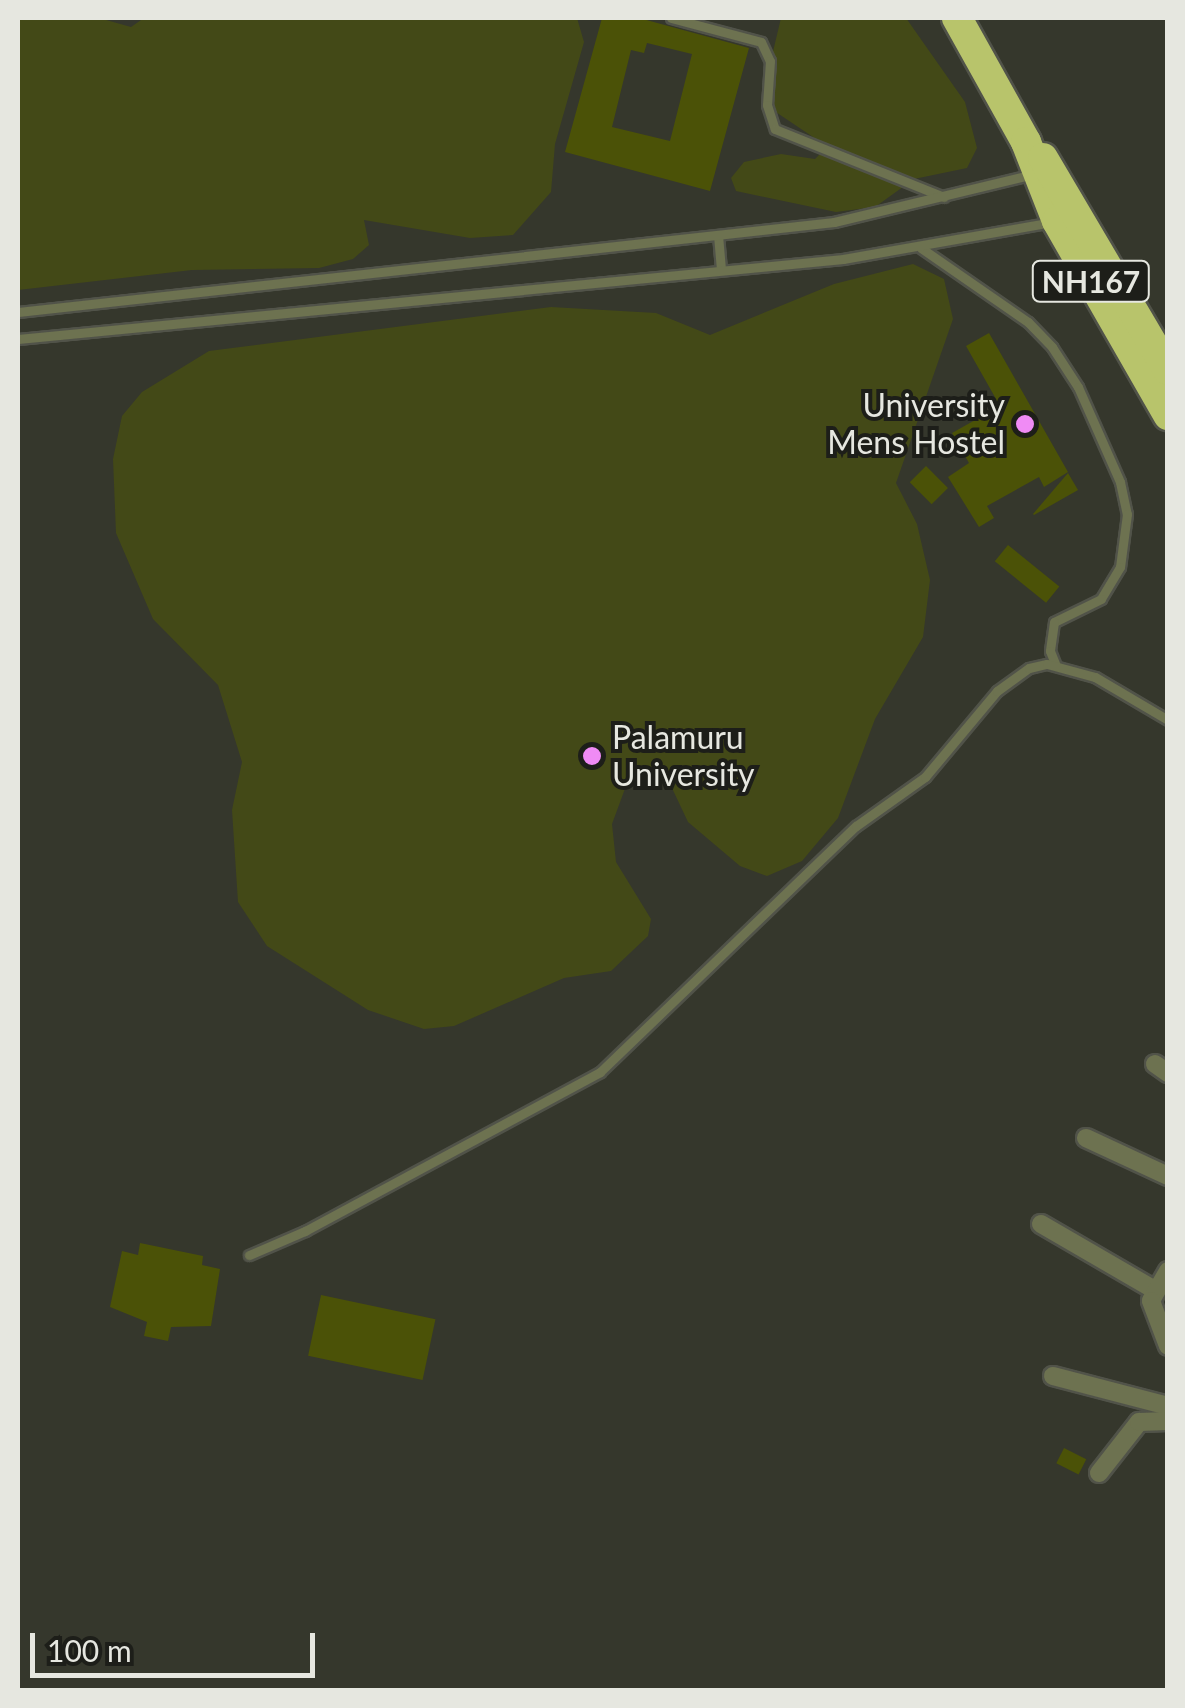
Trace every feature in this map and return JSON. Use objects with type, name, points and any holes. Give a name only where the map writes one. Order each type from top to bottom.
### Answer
[{"type":"highway","name":"NH167","points":[[957,18],[1067,215],[1168,415]]},
{"type":"highway","name":"NH167","points":[[1067,215],[1168,370]]},
{"type":"street","points":[[1086,1138],[1168,1176]]},
{"type":"street","points":[[1041,1224],[1155,1290]]},
{"type":"street","points":[[1168,1271],[1155,1290],[1153,1317],[1168,1346]]},
{"type":"street","points":[[1053,1376],[1168,1406]]},
{"type":"street","points":[[1099,1473],[1140,1422],[1168,1421]]},
{"type":"lane","points":[[671,18],[761,42],[770,61],[768,105],[776,129],[944,197]]},
{"type":"lane","points":[[18,312],[834,222],[1043,170]]},
{"type":"lane","points":[[18,338],[922,248],[1067,215]]},
{"type":"lane","points":[[718,234],[721,269]]},
{"type":"lane","points":[[922,248],[1028,322],[1052,348],[1078,387],[1120,482],[1127,514],[1120,567],[1100,598],[1054,622],[1050,652],[1056,666]]},
{"type":"lane","points":[[249,1254],[305,1231],[600,1072],[804,873],[925,777],[996,690],[1029,668],[1056,666],[1095,677],[1168,720]]},
{"type":"green space","points":[[18,18],[99,18],[131,27],[144,18],[577,18],[584,42],[555,144],[551,192],[513,235],[470,238],[364,220],[369,245],[353,259],[319,268],[192,270],[18,290]]},
{"type":"green space","points":[[781,18],[906,18],[965,102],[977,148],[967,168],[914,179],[875,207],[836,212],[736,191],[731,178],[744,162],[781,154],[815,159],[822,152],[816,139],[761,102]]},
{"type":"green space","points":[[913,264],[944,279],[953,319],[896,483],[917,524],[930,580],[923,637],[875,719],[838,818],[802,861],[767,876],[740,866],[688,822],[671,786],[649,772],[626,786],[612,824],[616,862],[651,919],[648,936],[611,971],[564,978],[454,1026],[424,1029],[368,1010],[267,946],[238,902],[232,810],[242,762],[218,685],[153,619],[116,533],[113,459],[122,416],[142,392],[209,351],[551,307],[656,313],[710,335],[834,284]]},
{"type":"building","points":[[602,18],[639,18],[749,48],[710,191],[565,152]],"holes":[[[647,43],[692,54],[670,141],[612,127],[631,50],[644,53]]]},
{"type":"building","name":"University Mens Hostel","points":[[989,333],[1068,472],[1044,487],[1039,477],[987,506],[994,518],[979,527],[948,477],[969,463],[952,433],[1000,406],[966,346]]},
{"type":"building","points":[[926,466],[948,488],[932,504],[910,482]]},
{"type":"building","points":[[1068,473],[1078,490],[1034,515],[1033,514]]},
{"type":"building","points":[[1008,545],[1059,587],[1046,603],[995,561]]},
{"type":"building","points":[[140,1243],[203,1256],[202,1265],[220,1269],[211,1326],[171,1327],[168,1341],[144,1336],[147,1322],[110,1307],[122,1251],[138,1255]]},
{"type":"building","points":[[321,1295],[435,1319],[423,1380],[308,1356]]},
{"type":"building","points":[[1064,1448],[1086,1459],[1079,1474],[1056,1463]]},
{"type":"place","name":"University Mens Hostel","points":[[1025,424]]},
{"type":"place","name":"Palamuru University","points":[[592,756]]}]
